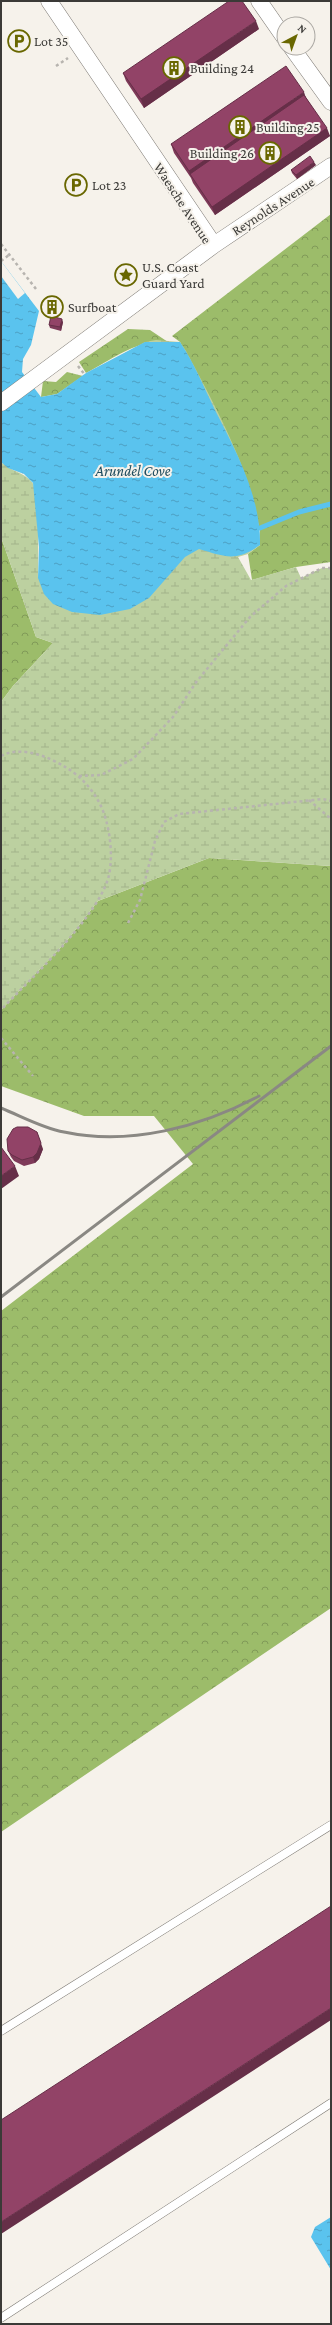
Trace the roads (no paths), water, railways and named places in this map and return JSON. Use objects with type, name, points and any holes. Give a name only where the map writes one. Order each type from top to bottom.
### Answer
[{"type":"street","name":"Waesche Avenue","points":[[1,403],[214,246],[49,1]]},
{"type":"street","points":[[259,1],[276,25]]},
{"type":"street","points":[[298,56],[331,102]]},
{"type":"street","name":"Reynolds Avenue","points":[[214,246],[331,166]]},
{"type":"lane","points":[[1,2031],[331,1824]]},
{"type":"lane","points":[[1,2318],[331,2103]]},
{"type":"water","name":"Arundel Cove","points":[[1,261],[39,311],[31,345],[23,359],[22,372],[41,397],[57,394],[86,373],[145,342],[180,342],[199,375],[246,475],[256,509],[260,545],[244,554],[237,556],[224,556],[199,549],[185,557],[149,598],[130,609],[100,615],[72,612],[53,604],[44,594],[38,578],[39,547],[33,483],[24,474],[8,468],[1,462]]},
{"type":"water","points":[[331,2217],[331,2270],[311,2237],[315,2227]]},
{"type":"waterway","points":[[260,528],[299,512],[331,504]]},
{"type":"railway","points":[[1,1297],[331,1046]]},
{"type":"railway","points":[[1,1108],[40,1125],[56,1130],[89,1136],[114,1137],[139,1135],[189,1125],[213,1117],[259,1096]]},
{"type":"place","name":"Lot 35","points":[[19,41]]},
{"type":"place","name":"Building 24","points":[[174,68]]},
{"type":"place","name":"Building 25","points":[[240,127]]},
{"type":"place","name":"Building 26","points":[[270,153]]},
{"type":"place","name":"Lot 23","points":[[76,185]]},
{"type":"place","name":"U.S. Coast Guard Yard","points":[[126,275]]},
{"type":"place","name":"Surfboat","points":[[52,307]]}]
